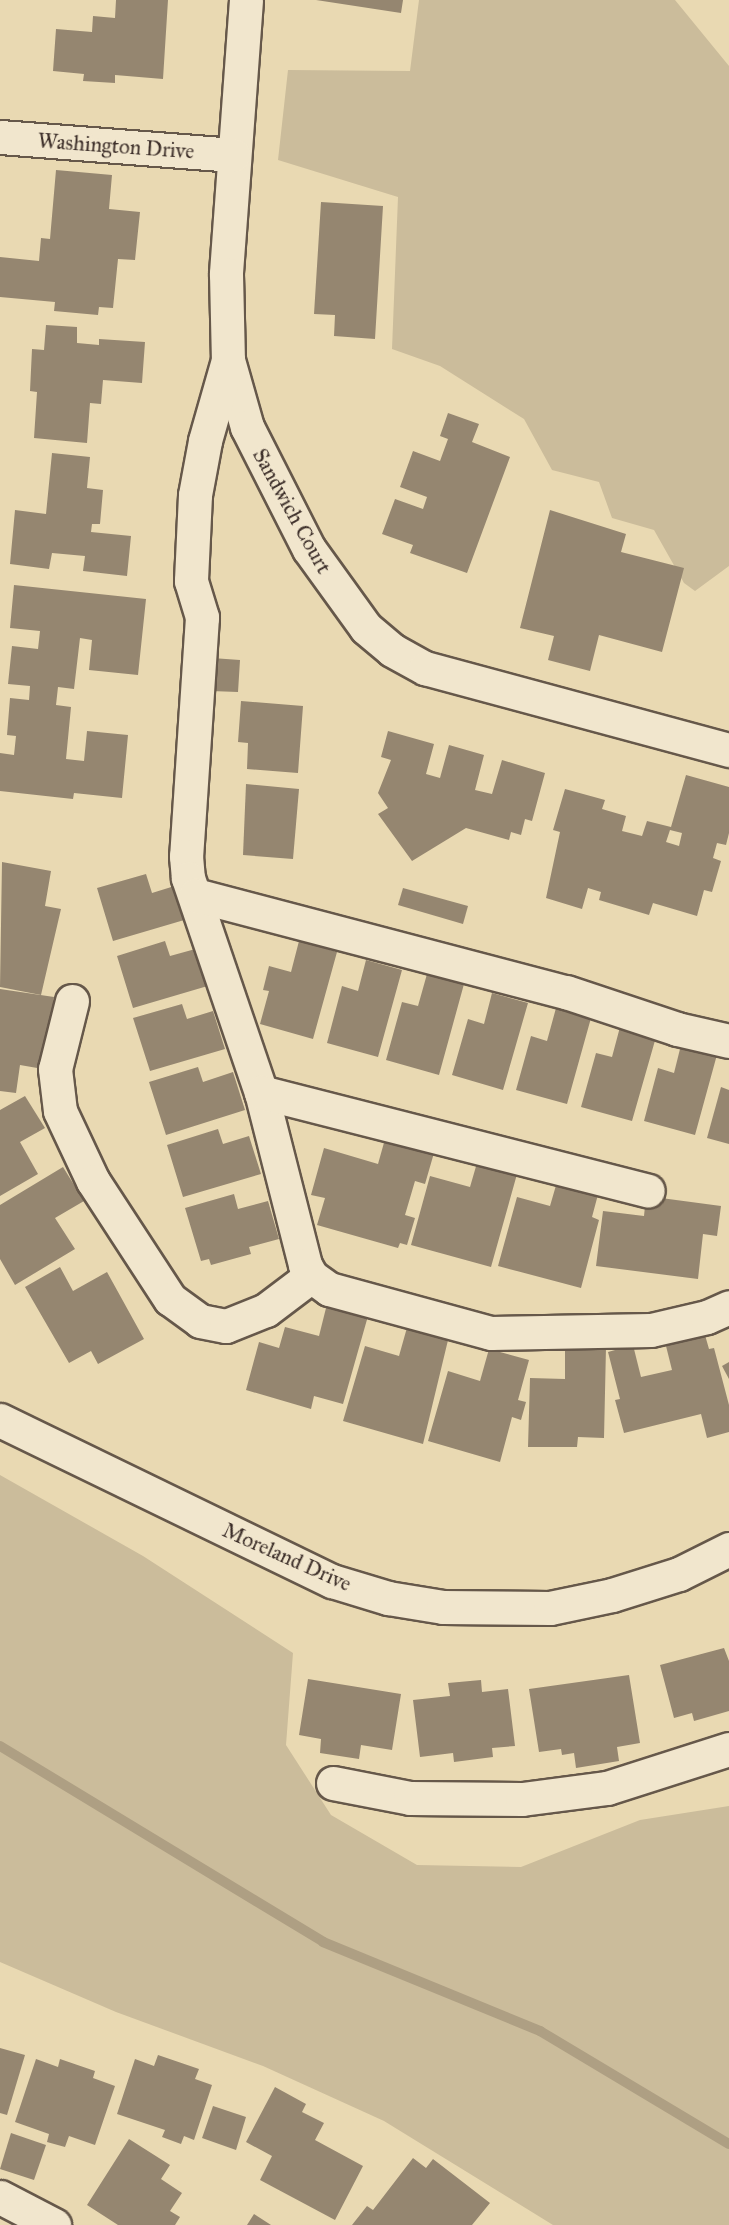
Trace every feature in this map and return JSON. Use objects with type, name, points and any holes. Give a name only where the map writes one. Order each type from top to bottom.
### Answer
[{"type":"street","name":"Sandwich Court","points":[[246,0],[226,274],[228,360],[247,427],[309,549],[346,606],[392,650],[426,669],[486,688],[729,750]]},
{"type":"street","name":"Washington Drive","points":[[0,137],[233,155]]},
{"type":"street","points":[[228,360],[205,441],[195,495],[191,581],[202,617],[186,856],[188,878],[261,1092],[305,1265],[311,1276],[329,1289],[491,1333],[651,1330],[729,1308]]},
{"type":"street","points":[[195,895],[566,992],[648,1021],[729,1041]]},
{"type":"street","points":[[72,1001],[55,1069],[60,1111],[93,1181],[170,1299],[200,1322],[226,1326],[266,1310],[311,1276]]},
{"type":"street","points":[[261,1092],[648,1191]]},
{"type":"street","name":"Moreland Drive","points":[[0,1419],[332,1581],[388,1598],[443,1607],[550,1608],[612,1595],[679,1574],[729,1549]]},
{"type":"street","points":[[333,1783],[410,1798],[522,1799],[607,1788],[729,1749]]},
{"type":"street","points":[[0,2198],[54,2225]]},
{"type":"shaded area","points":[[419,0],[675,0],[729,66],[729,566],[695,591],[684,583],[654,530],[612,518],[599,482],[552,470],[524,419],[440,366],[392,349],[398,197],[278,160],[288,70],[410,71]]},
{"type":"shaded area","points":[[0,1475],[143,1556],[293,1653],[286,1745],[331,1815],[417,1865],[521,1867],[640,1820],[729,1806],[729,2225],[553,2225],[384,2121],[263,2066],[116,2012],[0,1962]]},
{"type":"building","points":[[116,0],[168,0],[163,79],[115,75],[115,83],[83,81],[84,74],[53,71],[56,29],[92,32],[93,16],[115,18]]},
{"type":"building","points":[[316,0],[403,0],[401,13]]},
{"type":"building","points":[[56,170],[112,175],[109,209],[140,212],[135,260],[118,259],[113,308],[99,307],[98,315],[54,311],[55,302],[0,297],[0,257],[39,261],[41,238],[50,239]]},
{"type":"building","points":[[321,202],[383,206],[375,339],[334,336],[335,315],[314,314]]},
{"type":"building","points":[[46,325],[77,327],[77,343],[99,345],[99,339],[145,342],[142,383],[103,380],[101,404],[90,403],[87,443],[34,438],[37,392],[30,391],[32,349],[44,350]]},
{"type":"building","points":[[448,413],[479,424],[472,442],[510,457],[467,573],[410,553],[413,545],[382,534],[395,499],[423,509],[427,497],[400,487],[413,451],[440,461],[448,439],[440,436]]},
{"type":"building","points":[[52,453],[90,457],[87,488],[103,490],[100,524],[92,524],[91,532],[131,536],[127,576],[83,571],[85,556],[52,553],[49,569],[10,564],[15,510],[46,514]]},
{"type":"building","points":[[550,510],[626,534],[621,552],[684,568],[662,652],[599,635],[590,671],[548,660],[554,636],[520,628]]},
{"type":"building","points":[[14,585],[146,599],[138,675],[89,670],[92,640],[80,638],[74,689],[58,687],[56,705],[71,707],[66,759],[84,761],[87,731],[128,735],[122,798],[74,793],[73,799],[0,791],[0,753],[14,755],[16,736],[7,735],[10,698],[29,700],[30,686],[8,684],[12,646],[38,649],[40,631],[10,628]]},
{"type":"building","points":[[212,658],[240,660],[238,692],[211,691]]},
{"type":"building","points":[[241,701],[303,706],[298,773],[247,769],[248,743],[238,742]]},
{"type":"building","points":[[388,731],[434,744],[426,774],[440,778],[449,745],[484,755],[475,790],[492,794],[502,760],[545,773],[532,821],[525,819],[521,835],[511,832],[509,840],[466,828],[412,861],[378,814],[388,808],[378,793],[391,760],[381,757]]},
{"type":"building","points":[[686,775],[729,787],[729,833],[726,845],[717,843],[713,858],[721,861],[712,892],[704,890],[697,916],[653,903],[649,915],[599,900],[601,892],[588,888],[582,909],[546,898],[560,832],[553,830],[565,789],[605,800],[602,809],[626,816],[622,831],[642,836],[647,821],[671,827]],"holes":[[[670,830],[682,833],[679,846],[666,842]]]},
{"type":"building","points":[[246,784],[299,789],[293,859],[243,855]]},
{"type":"building","points":[[2,862],[51,871],[45,906],[61,909],[41,995],[0,987]]},
{"type":"building","points":[[146,874],[152,893],[181,884],[191,918],[113,941],[97,888]]},
{"type":"building","points":[[403,888],[468,906],[463,924],[398,905]]},
{"type":"building","points":[[165,941],[170,956],[199,948],[211,985],[133,1008],[117,956]]},
{"type":"building","points":[[299,941],[337,952],[313,1039],[260,1024],[269,991],[263,990],[269,966],[291,972]]},
{"type":"building","points":[[366,960],[402,970],[378,1057],[327,1043],[342,986],[358,991]]},
{"type":"building","points":[[427,974],[464,984],[439,1075],[386,1060],[402,1002],[418,1006]]},
{"type":"building","points":[[0,989],[54,997],[43,1069],[20,1065],[16,1093],[0,1091]]},
{"type":"building","points":[[492,993],[528,1003],[503,1090],[452,1075],[468,1019],[484,1024]]},
{"type":"building","points":[[182,1004],[187,1019],[213,1011],[225,1049],[150,1071],[133,1018]]},
{"type":"building","points":[[556,1008],[591,1018],[567,1104],[516,1090],[531,1036],[547,1041]]},
{"type":"building","points":[[620,1027],[656,1037],[632,1121],[581,1107],[596,1053],[612,1057]]},
{"type":"building","points":[[682,1041],[718,1051],[695,1135],[644,1121],[658,1068],[674,1073]]},
{"type":"building","points":[[198,1067],[203,1082],[233,1072],[245,1110],[166,1135],[149,1082]]},
{"type":"building","points":[[721,1087],[729,1090],[729,1144],[707,1138]]},
{"type":"building","points":[[25,1096],[45,1128],[20,1142],[38,1174],[0,1196],[0,1110]]},
{"type":"building","points":[[218,1129],[223,1144],[249,1136],[261,1174],[183,1197],[167,1145]]},
{"type":"building","points":[[387,1132],[436,1146],[425,1184],[415,1181],[405,1215],[415,1218],[407,1245],[400,1243],[398,1248],[317,1225],[325,1198],[311,1195],[324,1148],[378,1164]]},
{"type":"building","points":[[479,1156],[519,1167],[491,1267],[411,1245],[430,1176],[470,1187]]},
{"type":"building","points":[[63,1167],[84,1201],[55,1218],[75,1249],[15,1285],[0,1259],[0,1205]]},
{"type":"building","points":[[559,1175],[600,1187],[592,1217],[599,1220],[581,1288],[498,1266],[517,1197],[550,1206]]},
{"type":"building","points":[[234,1194],[238,1209],[268,1201],[279,1239],[249,1247],[251,1254],[211,1265],[209,1259],[201,1261],[185,1208]]},
{"type":"building","points":[[646,1196],[721,1206],[717,1236],[703,1234],[698,1279],[596,1266],[603,1211],[644,1216]]},
{"type":"building","points":[[60,1267],[73,1291],[107,1272],[144,1339],[98,1364],[91,1351],[69,1363],[25,1287]]},
{"type":"building","points":[[327,1304],[368,1316],[343,1404],[314,1396],[311,1409],[246,1390],[259,1342],[279,1348],[285,1327],[319,1336]]},
{"type":"building","points":[[408,1324],[449,1336],[423,1444],[343,1421],[365,1346],[399,1356]]},
{"type":"building","points":[[703,1328],[709,1349],[714,1348],[729,1405],[729,1432],[707,1438],[701,1414],[624,1433],[615,1400],[620,1399],[608,1352],[633,1345],[641,1377],[672,1370],[664,1338]]},
{"type":"building","points":[[565,1346],[606,1347],[604,1438],[578,1437],[577,1447],[528,1447],[530,1378],[565,1379]]},
{"type":"building","points":[[489,1349],[529,1360],[518,1400],[526,1402],[521,1420],[512,1417],[500,1462],[428,1441],[448,1371],[480,1381]]},
{"type":"building","points":[[729,1362],[729,1379],[722,1366]]},
{"type":"building","points":[[724,1648],[729,1661],[729,1711],[694,1721],[692,1713],[674,1718],[660,1665]]},
{"type":"building","points":[[629,1675],[640,1743],[617,1747],[619,1761],[576,1768],[574,1753],[562,1755],[561,1749],[539,1752],[529,1689]]},
{"type":"building","points":[[308,1679],[401,1694],[392,1750],[361,1745],[359,1759],[320,1753],[321,1739],[299,1735]]},
{"type":"building","points":[[481,1680],[482,1692],[508,1689],[515,1746],[492,1748],[493,1757],[454,1762],[453,1753],[420,1757],[413,1700],[450,1696],[448,1683]]},
{"type":"building","points":[[0,2048],[25,2055],[7,2115],[0,2113]]},
{"type":"building","points":[[158,2055],[199,2069],[195,2079],[212,2085],[194,2140],[184,2136],[181,2144],[162,2137],[165,2130],[117,2114],[135,2059],[154,2066]]},
{"type":"building","points":[[36,2059],[58,2067],[60,2059],[95,2071],[93,2078],[115,2086],[95,2145],[69,2136],[65,2147],[47,2142],[49,2134],[15,2122]]},
{"type":"building","points":[[275,2087],[306,2104],[302,2112],[324,2123],[315,2140],[363,2166],[335,2220],[260,2180],[272,2156],[246,2142]]},
{"type":"building","points":[[213,2106],[246,2117],[236,2150],[202,2138]]},
{"type":"building","points":[[11,2133],[46,2145],[34,2180],[0,2169]]},
{"type":"building","points":[[129,2139],[170,2165],[161,2179],[182,2193],[170,2211],[180,2217],[175,2225],[118,2225],[87,2205]]},
{"type":"building","points":[[413,2158],[426,2168],[433,2159],[490,2203],[472,2225],[352,2225],[367,2206],[373,2210]]},
{"type":"building","points":[[254,2214],[271,2225],[247,2225]]},
{"type":"waterway","points":[[0,1746],[323,1942],[540,2031],[729,2144]]}]
